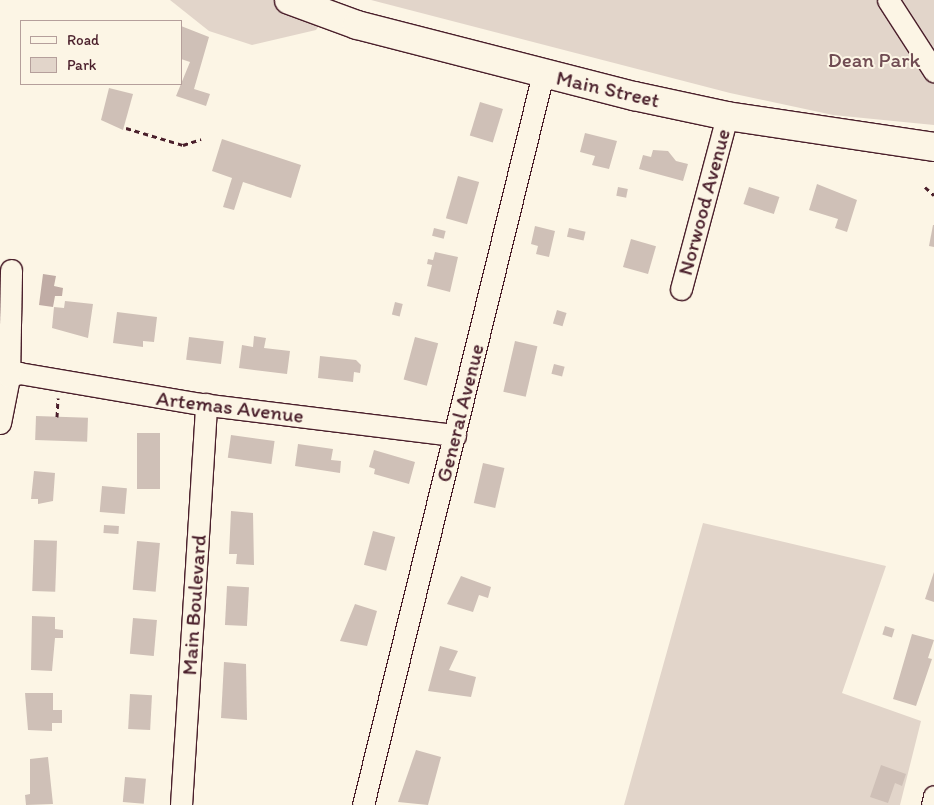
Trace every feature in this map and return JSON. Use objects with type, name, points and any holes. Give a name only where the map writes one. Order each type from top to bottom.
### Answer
[{"type":"main road","name":"Main Street","points":[[289,0],[357,25],[543,74],[728,116],[934,148]]},
{"type":"street","points":[[888,0],[934,71]]},
{"type":"street","name":"General Avenue","points":[[363,805],[543,74]]},
{"type":"street","name":"Norwood Avenue","points":[[681,289],[728,116]]},
{"type":"street","points":[[0,423],[9,377],[11,270]]},
{"type":"street","name":"Artemas Avenue","points":[[9,377],[19,373],[206,404],[454,434]]},
{"type":"street","name":"Main Boulevard","points":[[181,805],[206,404]]},
{"type":"street","points":[[932,805],[934,796]]},
{"type":"path","points":[[126,128],[183,144],[201,139]]},
{"type":"path","points":[[925,187],[934,195]]},
{"type":"green space","points":[[170,0],[336,0],[316,30],[252,45],[209,31]]},
{"type":"green space","name":"Dean Park","points":[[371,0],[934,0],[934,125],[833,115],[730,93]]},
{"type":"green space","points":[[703,523],[886,566],[842,693],[921,721],[900,805],[624,805]]},
{"type":"shaded area","points":[[43,274],[56,276],[54,286],[63,288],[62,296],[55,296],[53,307],[39,305]]},
{"type":"building","points":[[182,26],[209,37],[194,89],[210,94],[206,106],[176,96],[190,62],[182,59]]},
{"type":"building","points":[[109,88],[133,94],[123,130],[101,120]]},
{"type":"building","points":[[480,102],[503,109],[493,142],[470,135]]},
{"type":"building","points":[[585,133],[617,141],[609,169],[592,165],[595,156],[580,152]]},
{"type":"building","points":[[222,139],[301,165],[291,198],[243,182],[234,210],[223,207],[232,178],[212,171]]},
{"type":"building","points":[[653,150],[668,151],[676,161],[688,164],[683,181],[639,169],[643,155],[651,157]]},
{"type":"building","points":[[458,176],[479,182],[467,224],[446,218]]},
{"type":"building","points":[[817,184],[857,200],[847,232],[835,228],[838,219],[809,210]]},
{"type":"building","points":[[618,187],[628,189],[626,198],[616,196]]},
{"type":"building","points":[[749,187],[779,197],[774,214],[743,204]]},
{"type":"building","points":[[934,225],[934,247],[929,246]]},
{"type":"building","points":[[535,226],[555,231],[549,257],[536,254],[538,246],[531,244]]},
{"type":"building","points":[[434,228],[446,231],[444,239],[432,236]]},
{"type":"building","points":[[569,228],[586,232],[584,241],[567,237]]},
{"type":"building","points":[[631,239],[656,246],[648,274],[623,267]]},
{"type":"building","points":[[435,252],[458,257],[450,292],[427,286],[432,265],[427,264],[428,259],[433,260]]},
{"type":"building","points":[[65,301],[93,304],[88,338],[52,328],[54,307],[64,308]]},
{"type":"building","points":[[395,302],[403,304],[400,317],[392,315]]},
{"type":"building","points":[[557,310],[567,313],[562,326],[553,323]]},
{"type":"building","points":[[117,312],[157,317],[154,342],[143,341],[143,347],[113,343]]},
{"type":"building","points":[[254,336],[266,338],[264,348],[290,351],[287,374],[239,368],[242,345],[253,347]]},
{"type":"building","points":[[189,337],[224,341],[221,364],[186,360]]},
{"type":"building","points":[[415,337],[438,343],[427,386],[404,380]]},
{"type":"building","points":[[515,341],[537,346],[526,397],[503,392]]},
{"type":"building","points":[[320,356],[356,360],[361,365],[360,373],[354,372],[353,382],[318,378]]},
{"type":"building","points":[[554,364],[565,367],[562,377],[551,374]]},
{"type":"building","points":[[36,416],[88,418],[87,442],[35,440]]},
{"type":"building","points":[[137,433],[160,433],[160,489],[137,489]]},
{"type":"building","points":[[231,435],[275,441],[271,464],[228,458]]},
{"type":"building","points":[[298,444],[333,449],[331,460],[341,461],[340,473],[295,466]]},
{"type":"building","points":[[374,450],[415,462],[409,484],[374,474],[375,469],[369,467]]},
{"type":"building","points":[[483,463],[504,468],[495,508],[474,503]]},
{"type":"building","points":[[34,471],[55,473],[53,501],[38,504],[38,499],[31,499]]},
{"type":"building","points":[[102,486],[127,488],[125,514],[100,512]]},
{"type":"building","points":[[231,511],[253,513],[254,565],[236,564],[237,554],[229,554]]},
{"type":"building","points":[[104,525],[119,526],[118,534],[103,533]]},
{"type":"building","points":[[373,531],[395,537],[386,571],[364,565]]},
{"type":"building","points":[[34,540],[57,541],[55,592],[32,591]]},
{"type":"building","points":[[137,541],[160,543],[156,592],[133,590]]},
{"type":"building","points":[[934,572],[934,602],[925,599]]},
{"type":"building","points":[[461,576],[491,587],[488,598],[479,595],[473,612],[447,604]]},
{"type":"building","points":[[227,586],[249,587],[247,626],[225,625]]},
{"type":"building","points":[[355,604],[377,611],[367,646],[340,641]]},
{"type":"building","points":[[32,616],[55,617],[55,629],[63,630],[63,638],[55,638],[52,671],[31,670]]},
{"type":"building","points":[[133,618],[157,620],[154,656],[130,654]]},
{"type":"building","points":[[885,626],[895,629],[892,638],[882,635]]},
{"type":"building","points":[[912,634],[934,640],[928,658],[932,659],[916,706],[893,699]]},
{"type":"building","points":[[440,646],[458,651],[449,670],[476,677],[471,697],[428,691]]},
{"type":"building","points":[[224,662],[246,664],[247,720],[221,718]]},
{"type":"building","points":[[25,693],[53,693],[53,710],[62,710],[62,723],[52,723],[52,731],[28,730]]},
{"type":"building","points":[[130,694],[152,695],[150,730],[128,729]]},
{"type":"building","points":[[416,750],[441,757],[428,805],[398,802]]},
{"type":"building","points":[[48,757],[53,804],[26,805],[25,795],[30,794],[30,759]]},
{"type":"building","points":[[881,765],[906,774],[902,786],[895,783],[888,803],[870,797]]},
{"type":"building","points":[[125,777],[146,779],[144,804],[123,802]]}]
